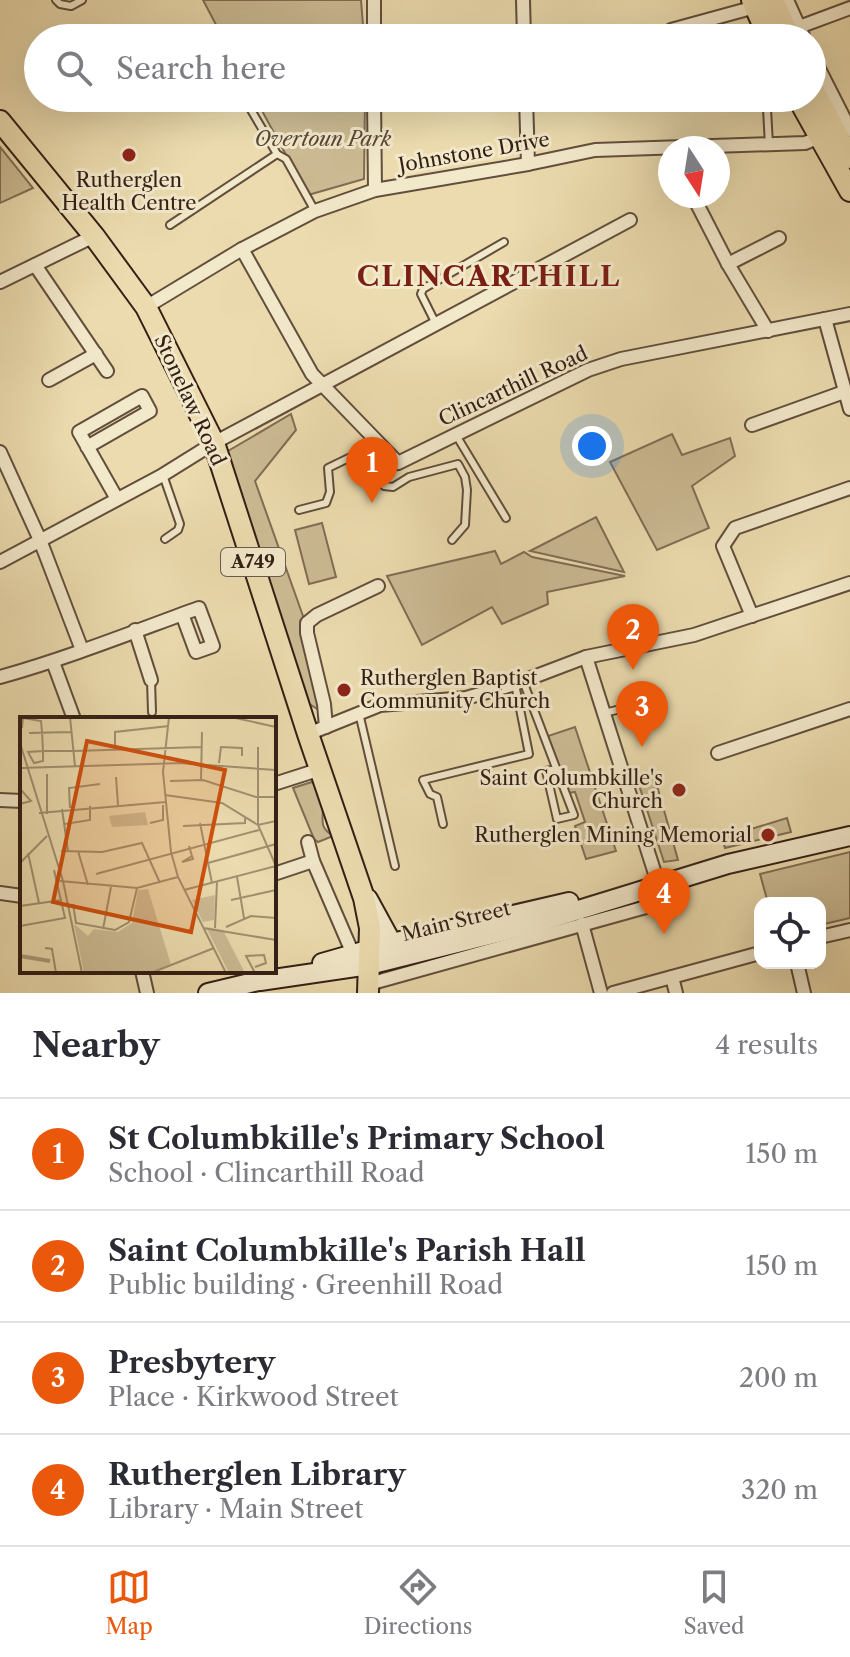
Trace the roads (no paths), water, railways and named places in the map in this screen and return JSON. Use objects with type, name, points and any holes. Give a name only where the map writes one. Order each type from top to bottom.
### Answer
[{"type":"main road","points":[[751,7],[781,24]]},
{"type":"main road","points":[[812,112],[834,133],[850,191]]},
{"type":"main road","points":[[824,112],[850,158]]},
{"type":"main road","name":"Stonelaw Road","points":[[0,121],[94,236],[146,307],[214,443],[317,730],[321,769],[368,917],[366,969]]},
{"type":"main road","name":"Main Street","points":[[208,993],[260,981],[366,969],[533,924],[728,864],[850,836]]},
{"type":"main road","name":"A749","points":[[359,882],[392,943]]},
{"type":"main road","name":"Main Street","points":[[366,969],[392,943],[512,913],[658,884]]},
{"type":"street","points":[[374,0],[374,24]]},
{"type":"street","points":[[523,0],[524,24]]},
{"type":"street","points":[[726,0],[751,7]]},
{"type":"street","points":[[787,0],[795,24]]},
{"type":"street","points":[[692,24],[751,7]]},
{"type":"street","points":[[818,24],[850,8]]},
{"type":"street","points":[[826,105],[834,133]]},
{"type":"street","points":[[374,112],[375,190]]},
{"type":"street","points":[[526,112],[528,164]]},
{"type":"street","name":"Johnstone Drive","points":[[730,147],[805,143],[834,133]]},
{"type":"street","name":"Johnstone Drive","points":[[146,307],[242,249],[315,211],[375,190],[595,150],[658,150]]},
{"type":"street","points":[[699,208],[768,331]]},
{"type":"street","points":[[0,562],[163,475],[214,443],[630,220]]},
{"type":"street","points":[[0,282],[94,236]]},
{"type":"street","points":[[728,264],[779,238]]},
{"type":"street","name":"Clincarthill Road","points":[[242,249],[312,374],[398,463],[588,370],[633,357],[850,314]]},
{"type":"street","points":[[35,265],[107,371]]},
{"type":"street","points":[[825,319],[850,409]]},
{"type":"street","points":[[49,380],[96,354]]},
{"type":"street","points":[[752,425],[844,392]]},
{"type":"street","points":[[87,447],[150,411],[142,396],[79,432],[87,447],[117,499]]},
{"type":"street","points":[[0,452],[40,540],[82,650]]},
{"type":"street","points":[[752,616],[723,546],[735,528],[850,488]]},
{"type":"street","points":[[378,586],[317,615],[307,623],[317,730],[380,705],[466,698],[519,683],[586,657],[694,635],[850,583]]},
{"type":"street","points":[[0,677],[53,662],[182,614]]},
{"type":"street","points":[[135,630],[151,680]]},
{"type":"street","points":[[586,657],[658,884]]},
{"type":"street","points":[[53,662],[73,717]]},
{"type":"street","points":[[718,753],[850,709]]},
{"type":"street","points":[[287,796],[278,783],[321,769]]},
{"type":"street","points":[[0,800],[20,801]]},
{"type":"street","points":[[308,842],[344,935],[366,969]]},
{"type":"street","points":[[276,873],[313,861]]},
{"type":"street","name":"Main Street","points":[[366,969],[582,924],[664,902],[658,884]]},
{"type":"street","points":[[0,893],[20,896]]},
{"type":"street","points":[[582,924],[601,993]]},
{"type":"street","points":[[826,936],[850,930]]},
{"type":"street","points":[[613,993],[754,955]]},
{"type":"street","points":[[798,969],[804,993]]},
{"type":"street","points":[[142,973],[147,993]]},
{"type":"street","points":[[672,977],[676,993]]},
{"type":"lane","points":[[56,0],[71,6],[82,0]]},
{"type":"lane","points":[[252,112],[277,154],[286,159],[315,211]]},
{"type":"lane","points":[[767,112],[769,145]]},
{"type":"lane","points":[[170,225],[277,154]]},
{"type":"lane","points":[[436,324],[423,301],[423,289],[504,242]]},
{"type":"lane","points":[[456,435],[506,518]]},
{"type":"lane","points":[[299,510],[326,503],[330,492],[328,468],[377,441]]},
{"type":"lane","points":[[359,453],[384,486],[393,487],[409,477],[458,464],[467,490],[465,525],[452,540]]},
{"type":"lane","points":[[163,475],[180,524],[178,530],[165,539]]},
{"type":"lane","points":[[151,680],[152,712]]},
{"type":"lane","points":[[519,683],[557,769],[574,815],[557,819],[546,771],[557,769]]},
{"type":"lane","points":[[443,824],[437,797],[430,794],[423,780],[529,754],[519,683]]},
{"type":"lane","points":[[604,713],[629,707]]},
{"type":"lane","points":[[359,713],[395,866]]},
{"type":"place","name":"Rutherglen Health Centre","points":[[129,155]]},
{"type":"place","name":"St Columbkille's Primary School","points":[[372,503]]},
{"type":"place","name":"Saint Columbkille's Parish Hall","points":[[633,670]]},
{"type":"place","name":"Rutherglen Baptist Community Church","points":[[344,690]]},
{"type":"place","name":"Presbytery","points":[[642,747]]},
{"type":"place","name":"Saint Columbkille's Church","points":[[679,790]]},
{"type":"place","name":"Rutherglen Mining Memorial","points":[[768,835]]},
{"type":"place","name":"Rutherglen Library","points":[[664,934]]},
{"type":"district","name":"CLINCARTHILL","points":[[489,276]]},
{"type":"park label","name":"Overtoun Park","points":[[323,139]]}]
